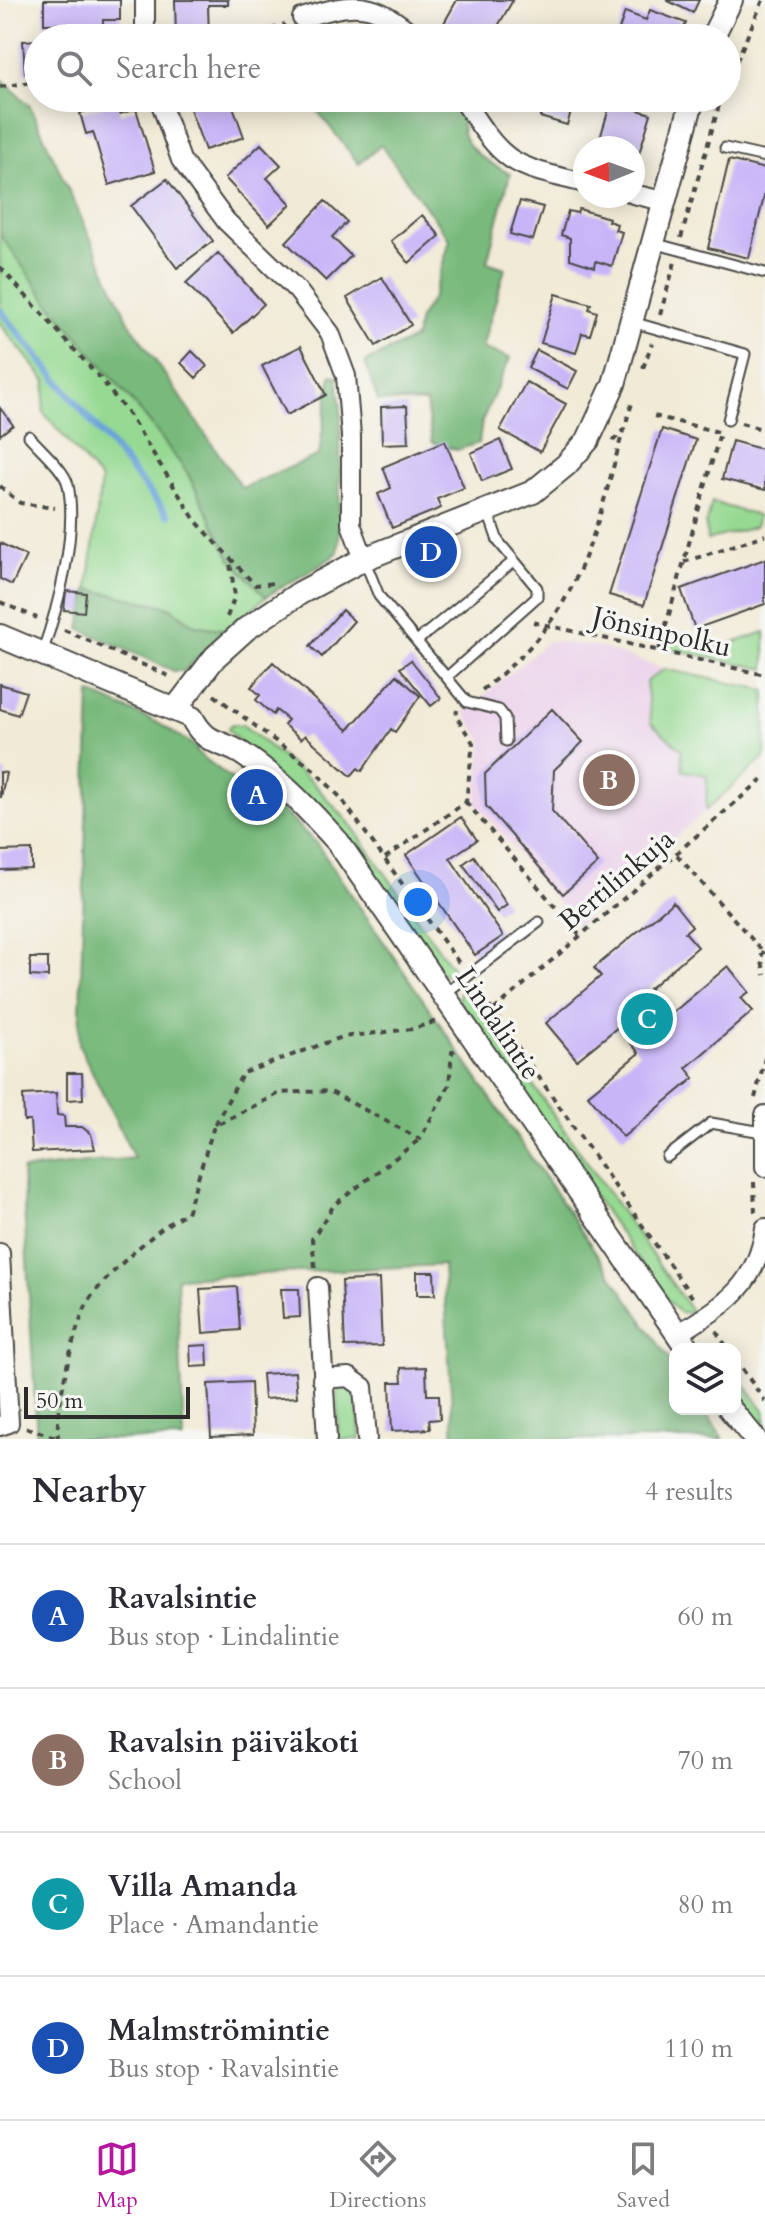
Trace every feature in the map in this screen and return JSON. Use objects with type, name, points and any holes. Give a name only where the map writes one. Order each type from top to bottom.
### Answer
[{"type":"street","points":[[145,0],[145,24]]},
{"type":"street","points":[[719,24],[731,0]]},
{"type":"street","points":[[302,18],[342,6],[365,4],[399,24]]},
{"type":"street","points":[[164,112],[181,160],[226,221],[297,290],[330,333],[346,376],[351,436],[351,524],[364,559]]},
{"type":"street","points":[[472,112],[500,154],[527,169],[573,180]]},
{"type":"street","points":[[184,713],[215,657],[246,629],[300,593],[364,559],[533,492],[566,465],[588,440],[614,384],[689,112]]},
{"type":"street","points":[[645,197],[663,201]]},
{"type":"street","name":"Lindalintie","points":[[0,636],[220,728],[239,751],[307,808],[338,842],[683,1341]]},
{"type":"street","points":[[759,1126],[759,1171]]},
{"type":"street","points":[[683,1341],[740,1289],[757,1267],[760,1223]]},
{"type":"street","points":[[0,1253],[4,1425]]},
{"type":"street","points":[[318,1287],[327,1439]]},
{"type":"street","points":[[322,1379],[349,1377],[363,1387],[367,1439]]},
{"type":"street","points":[[735,1415],[755,1439]]},
{"type":"lane","points":[[725,148],[765,157]]},
{"type":"lane","points":[[653,243],[765,273]]},
{"type":"lane","points":[[632,322],[745,354],[728,420]]},
{"type":"lane","points":[[29,436],[68,483],[66,554],[52,624],[42,653]]},
{"type":"lane","points":[[448,676],[537,597],[537,588],[498,541],[488,512]]},
{"type":"lane","points":[[364,559],[379,596],[467,702],[499,710],[505,718],[506,741]]},
{"type":"lane","points":[[417,641],[514,561]]},
{"type":"lane","points":[[443,995],[539,922]]},
{"type":"lane","points":[[667,1157],[711,1123],[759,1126]]},
{"type":"path","points":[[741,51],[763,0]]},
{"type":"path","points":[[286,24],[302,18]]},
{"type":"path","points":[[0,87],[24,83]]},
{"type":"path","points":[[642,372],[717,112]]},
{"type":"path","points":[[0,267],[107,386],[195,520],[229,561],[255,585],[283,583]]},
{"type":"path","points":[[580,936],[466,802],[473,743],[456,716],[457,710],[525,655],[550,626],[576,584],[638,386]]},
{"type":"path","points":[[654,416],[720,432],[659,650]]},
{"type":"path","points":[[728,420],[765,430]]},
{"type":"path","points":[[605,449],[624,429]]},
{"type":"path","points":[[0,486],[20,503],[68,510]]},
{"type":"path","points":[[684,562],[765,535]]},
{"type":"path","points":[[225,621],[235,596],[229,561]]},
{"type":"path","name":"Jönsinpolku","points":[[550,626],[765,675]]},
{"type":"path","points":[[218,697],[220,686]]},
{"type":"path","name":"Bertilinkuja","points":[[493,1010],[765,777]]},
{"type":"path","points":[[385,858],[466,802]]},
{"type":"path","points":[[677,855],[764,952],[765,975]]},
{"type":"path","points":[[4,1425],[57,1438],[59,1392],[90,1299],[167,1221],[187,1213],[214,1126],[243,1073],[342,1037],[412,1029],[457,1015]]},
{"type":"path","points":[[318,1287],[312,1239],[334,1205],[420,1139],[449,1085],[452,1052],[472,1038]]},
{"type":"path","points":[[759,1126],[765,1058]]},
{"type":"path","points":[[214,1126],[280,1093],[329,1091],[420,1139]]},
{"type":"path","points":[[759,1171],[760,1223]]},
{"type":"path","points":[[741,1367],[765,1401]]},
{"type":"shaded area","points":[[549,641],[603,648],[664,669],[765,690],[765,757],[577,926],[476,803],[483,741],[464,712]]},
{"type":"green space","points":[[0,77],[24,100],[24,112],[33,112],[129,322],[242,488],[319,455],[331,375],[337,376],[341,409],[338,552],[266,597],[231,559],[188,474],[148,420],[46,299],[0,234]]},
{"type":"green space","points":[[318,112],[465,112],[463,132],[471,148],[510,174],[487,262],[505,268],[482,348],[510,358],[482,421],[479,443],[457,450],[432,442],[426,403],[378,401],[365,362],[415,338],[419,319],[433,297],[450,240],[381,145],[359,164]]},
{"type":"green space","points":[[0,234],[46,299],[148,420],[188,474],[231,559],[266,597],[226,630],[195,625],[169,607],[88,589],[101,480],[43,412],[46,381],[0,324]]},
{"type":"green space","points":[[712,502],[758,516],[755,527],[707,540],[706,524]]},
{"type":"green space","points":[[88,589],[169,607],[195,625],[226,630],[184,671],[174,671],[80,629]]},
{"type":"green space","points":[[765,632],[765,669],[666,648],[669,640],[713,650]]},
{"type":"green space","points":[[664,669],[765,690],[765,757],[706,810],[707,775],[683,771],[681,749],[651,723],[646,682]]},
{"type":"green space","points":[[90,693],[158,723],[198,748],[196,752],[245,789],[241,795],[266,814],[275,804],[316,843],[669,1359],[669,1415],[707,1415],[723,1439],[454,1439],[443,1265],[177,1278],[184,1439],[37,1439],[22,1170],[134,1158],[79,1045]]},
{"type":"green space","points":[[232,724],[243,725],[313,783],[351,825],[455,972],[450,976],[439,973],[228,729]]},
{"type":"green space","points":[[465,988],[690,1313],[679,1312],[666,1299],[458,1001],[460,990]]},
{"type":"green space","points":[[741,1381],[765,1411],[765,1432],[741,1405]]},
{"type":"green space","points":[[357,1386],[360,1439],[339,1439],[337,1388]]},
{"type":"building","points":[[44,0],[120,0],[120,20],[103,20],[103,24],[44,24]]},
{"type":"building","points":[[175,0],[228,0],[228,5],[208,5],[209,24],[176,24]]},
{"type":"building","points":[[457,0],[513,0],[499,24],[444,24]]},
{"type":"building","points":[[666,0],[699,0],[693,13]]},
{"type":"building","points":[[650,10],[686,23],[621,24],[625,12],[646,20]]},
{"type":"building","points":[[137,112],[155,171],[109,185],[93,132],[86,134],[80,113]]},
{"type":"building","points":[[191,112],[235,112],[244,137],[205,150]]},
{"type":"building","points":[[542,112],[571,112],[567,125],[540,117]]},
{"type":"building","points":[[608,112],[651,114],[644,136],[601,136]]},
{"type":"building","points":[[261,144],[281,165],[267,178],[291,204],[269,225],[225,178]]},
{"type":"building","points":[[729,160],[765,169],[765,193],[749,258],[708,248]]},
{"type":"building","points":[[167,179],[213,241],[177,268],[131,206]]},
{"type":"building","points":[[325,201],[347,222],[332,237],[351,256],[326,281],[286,242]]},
{"type":"building","points":[[520,201],[543,207],[533,240],[510,234]]},
{"type":"building","points":[[579,209],[609,218],[608,221],[617,224],[615,230],[622,232],[612,266],[596,261],[595,267],[570,259],[570,238],[561,235],[568,211],[577,213]]},
{"type":"building","points":[[422,215],[440,236],[409,263],[391,241]]},
{"type":"building","points":[[218,253],[264,304],[233,333],[186,283]]},
{"type":"building","points":[[382,277],[411,325],[376,346],[347,298]]},
{"type":"building","points":[[556,294],[591,304],[589,309],[597,312],[590,335],[582,333],[576,353],[541,343]]},
{"type":"building","points":[[301,346],[326,395],[287,415],[262,366]]},
{"type":"building","points":[[537,350],[577,371],[568,389],[528,368]]},
{"type":"building","points":[[192,351],[207,366],[196,378],[181,363]]},
{"type":"building","points":[[526,382],[566,404],[540,452],[500,430]]},
{"type":"building","points":[[407,406],[409,443],[382,444],[381,407]]},
{"type":"building","points":[[0,408],[13,425],[0,435]]},
{"type":"building","points":[[662,429],[696,440],[644,605],[609,595]]},
{"type":"building","points":[[500,440],[512,469],[482,481],[471,453]]},
{"type":"building","points":[[445,441],[464,488],[437,499],[441,508],[392,528],[378,494],[391,488],[383,467]]},
{"type":"building","points":[[732,441],[765,450],[765,490],[722,479]]},
{"type":"building","points":[[0,543],[26,556],[12,585],[0,579]]},
{"type":"building","points":[[765,559],[765,604],[695,629],[681,589]]},
{"type":"building","points":[[66,591],[86,593],[84,612],[64,610]]},
{"type":"building","points":[[342,610],[354,621],[322,657],[310,646]]},
{"type":"building","points":[[411,660],[441,698],[431,706],[400,668]]},
{"type":"building","points":[[273,662],[348,730],[397,675],[420,696],[395,732],[391,729],[362,771],[358,768],[351,776],[305,735],[301,739],[284,725],[288,720],[276,710],[273,715],[256,700],[260,695],[251,687]]},
{"type":"building","points":[[0,684],[26,692],[18,715],[0,709]]},
{"type":"building","points":[[552,709],[583,742],[554,770],[552,811],[598,863],[563,894],[486,806],[485,774]]},
{"type":"building","points":[[0,772],[6,773],[1,797],[0,797]]},
{"type":"building","points":[[461,817],[477,840],[450,858],[503,936],[475,955],[406,855]]},
{"type":"building","points":[[32,850],[32,869],[0,870],[0,851]]},
{"type":"building","points":[[474,856],[507,905],[497,912],[463,864]]},
{"type":"building","points":[[673,902],[692,926],[685,932],[698,947],[649,989],[670,1015],[728,966],[749,992],[741,998],[753,1011],[686,1068],[694,1078],[623,1137],[588,1095],[639,1053],[618,1027],[577,1060],[546,1023],[601,976],[594,968]]},
{"type":"building","points":[[30,958],[48,958],[48,977],[30,976]]},
{"type":"building","points":[[67,1073],[82,1073],[83,1099],[67,1100]]},
{"type":"building","points":[[56,1093],[57,1115],[64,1116],[65,1127],[82,1127],[91,1134],[95,1149],[32,1152],[30,1121],[24,1121],[23,1095]]},
{"type":"building","points":[[417,1272],[434,1272],[435,1295],[417,1295]]},
{"type":"building","points":[[379,1279],[382,1346],[345,1347],[342,1281]]},
{"type":"building","points":[[237,1287],[240,1330],[203,1333],[200,1289]]},
{"type":"building","points":[[281,1289],[299,1289],[300,1317],[283,1318]]},
{"type":"building","points":[[207,1345],[208,1366],[191,1367],[190,1346]]},
{"type":"building","points":[[426,1367],[427,1395],[439,1395],[440,1419],[429,1420],[430,1429],[392,1431],[390,1382],[402,1382],[401,1368]]},
{"type":"building","points":[[295,1372],[297,1397],[264,1399],[262,1374]]},
{"type":"building","points":[[251,1382],[253,1435],[211,1437],[208,1384]]},
{"type":"waterway","points":[[0,310],[168,515]]},
{"type":"place","name":"Malmströmintie","points":[[431,552]]},
{"type":"place","name":"Ravalsin päiväkoti","points":[[609,780]]},
{"type":"place","name":"Ravalsintie","points":[[257,795]]},
{"type":"place","name":"Villa Amanda","points":[[647,1019]]}]
